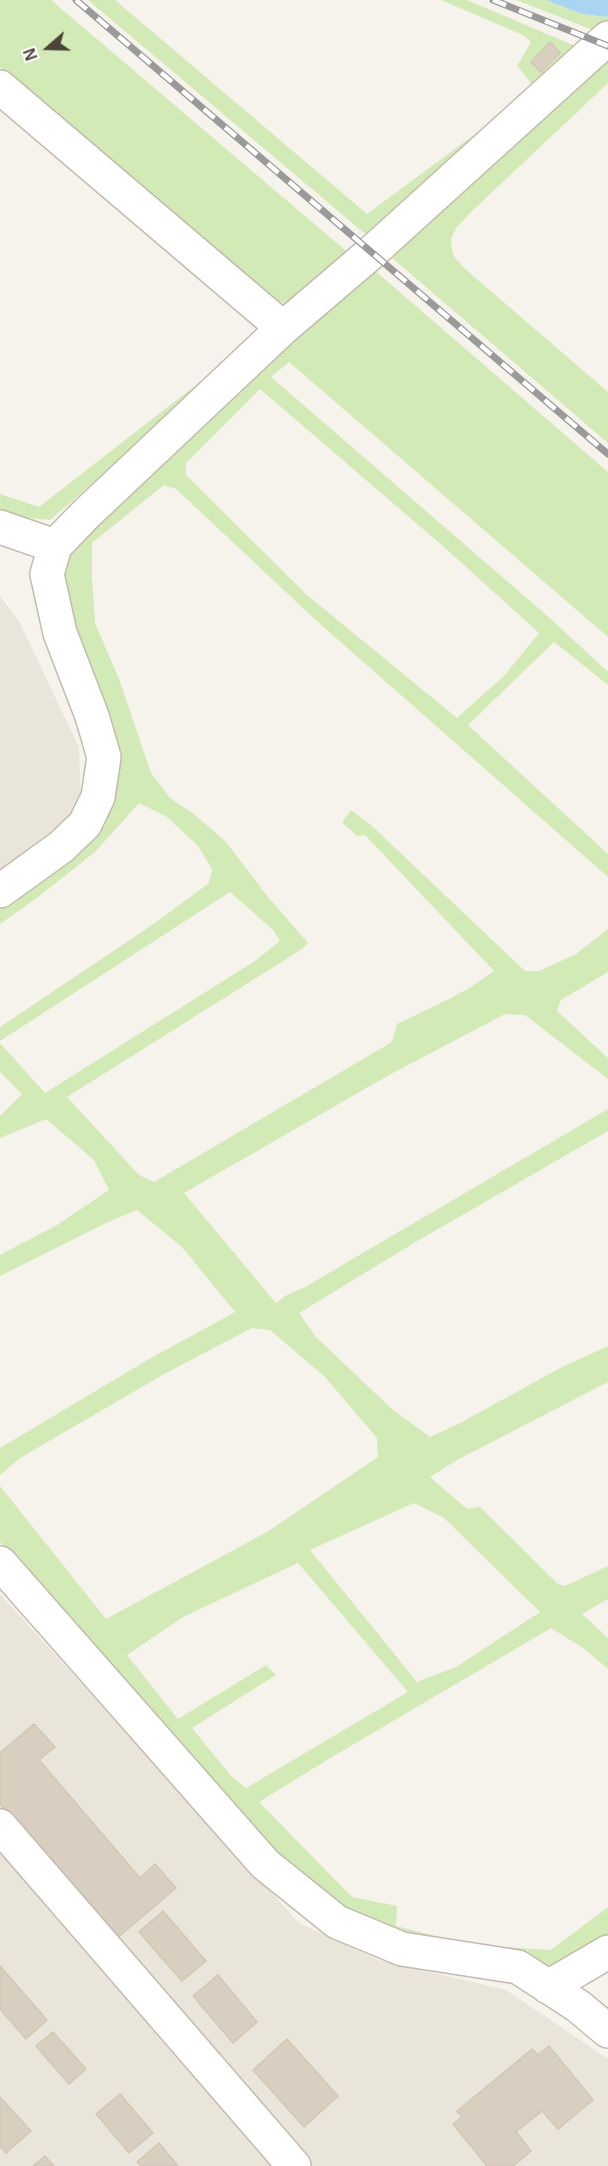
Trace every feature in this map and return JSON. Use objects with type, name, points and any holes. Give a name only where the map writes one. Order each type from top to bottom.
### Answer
[{"type":"street","points":[[0,891],[61,847],[85,824],[99,797],[104,757],[92,716],[60,633],[47,574],[55,546],[283,328],[372,252],[608,38]]},
{"type":"street","points":[[0,87],[283,328]]},
{"type":"street","points":[[0,527],[55,546]]},
{"type":"street","points":[[0,1563],[265,1864],[337,1922],[402,1950],[518,1967],[578,2006],[608,2031]]},
{"type":"street","points":[[0,1826],[294,2166]]},
{"type":"street","points":[[548,1987],[608,1952]]},
{"type":"shaded area","points":[[0,596],[20,623],[79,747],[82,839],[0,891]]},
{"type":"shaded area","points":[[0,1594],[299,1923],[378,1960],[506,1990],[608,2059],[608,2166],[0,2166]]},
{"type":"green space","points":[[0,0],[51,0],[352,256],[289,303],[274,302],[0,67]]},
{"type":"green space","points":[[88,0],[115,0],[367,214],[536,89],[370,238]]},
{"type":"green space","points":[[441,0],[467,0],[580,48],[536,89],[517,66],[531,42],[523,35]]},
{"type":"green space","points":[[516,0],[546,0],[582,14],[608,17],[608,24],[598,32]]},
{"type":"green space","points":[[608,55],[608,83],[472,211],[456,228],[451,239],[455,258],[464,268],[608,392],[608,443],[384,251]]},
{"type":"green space","points":[[373,269],[608,472],[608,637],[289,362],[271,377],[552,620],[608,672],[608,685],[554,642],[468,725],[608,854],[608,877],[320,624],[176,489],[164,485],[92,543],[95,623],[119,679],[151,773],[170,798],[195,815],[226,842],[268,897],[308,943],[302,949],[67,1097],[139,1175],[154,1182],[392,1042],[397,1024],[451,998],[494,971],[365,835],[357,836],[342,822],[351,810],[371,825],[525,971],[539,971],[576,954],[608,929],[608,972],[561,1000],[557,1011],[608,1058],[608,1079],[525,1015],[505,1014],[389,1075],[184,1193],[276,1303],[608,1109],[608,1131],[419,1240],[299,1313],[316,1337],[393,1410],[430,1437],[560,1368],[608,1346],[608,1382],[457,1460],[430,1477],[467,1509],[480,1507],[558,1584],[565,1586],[608,1566],[608,1599],[582,1614],[608,1638],[608,1669],[583,1648],[551,1628],[259,1802],[352,1897],[397,1906],[396,1926],[472,1945],[551,1950],[608,1907],[608,1940],[542,1975],[393,1938],[304,1884],[0,1542],[0,1486],[106,1619],[267,1532],[378,1457],[377,1438],[324,1376],[270,1330],[252,1328],[166,1373],[20,1458],[0,1475],[0,1448],[151,1358],[235,1312],[183,1248],[137,1210],[0,1276],[0,1255],[57,1225],[109,1190],[94,1160],[46,1119],[0,1138],[0,1116],[22,1094],[0,1072],[0,1043],[45,1093],[255,961],[280,941],[273,930],[230,892],[0,1041],[0,1027],[155,923],[209,883],[212,869],[198,846],[167,817],[139,803],[95,852],[0,924],[0,910],[66,862],[111,803],[67,623],[62,577],[70,548],[85,523]],"holes":[[[260,389],[444,547],[539,633],[504,676],[457,718],[307,595],[186,475],[186,463]],[[414,1503],[444,1518],[540,1612],[456,1667],[417,1682],[310,1550]],[[298,1563],[408,1692],[246,1788],[231,1776],[192,1728],[276,1675],[266,1665],[178,1719],[127,1655],[183,1617]]]},
{"type":"green space","points":[[259,336],[254,344],[50,520],[0,515],[0,494],[39,507]]},
{"type":"water","points":[[546,0],[608,0],[608,17],[582,14]]},
{"type":"building","points":[[550,42],[560,53],[541,72],[531,62]]},
{"type":"building","points":[[34,1724],[55,1747],[39,1760],[140,1878],[155,1864],[176,1888],[116,1939],[0,1804],[0,1753]]},
{"type":"building","points":[[163,1911],[206,1961],[182,1981],[139,1932]]},
{"type":"building","points":[[0,1966],[47,2020],[26,2039],[0,2009]]},
{"type":"building","points":[[218,1975],[257,2022],[233,2043],[193,1996]]},
{"type":"building","points":[[53,2032],[86,2069],[69,2084],[36,2046]]},
{"type":"building","points":[[287,2039],[338,2096],[304,2127],[253,2070]]},
{"type":"building","points":[[549,2046],[593,2100],[558,2129],[542,2111],[516,2132],[531,2151],[513,2166],[487,2166],[453,2124],[462,2117],[457,2111],[532,2049],[538,2055]]},
{"type":"building","points":[[120,2094],[153,2133],[129,2153],[96,2114]]},
{"type":"building","points":[[0,2097],[31,2131],[6,2153],[0,2146]]},
{"type":"building","points":[[159,2143],[178,2166],[141,2166],[137,2162]]},
{"type":"building","points":[[45,2156],[54,2166],[33,2166]]},
{"type":"railway","points":[[76,0],[608,454]]},
{"type":"railway","points":[[493,0],[608,46]]}]
